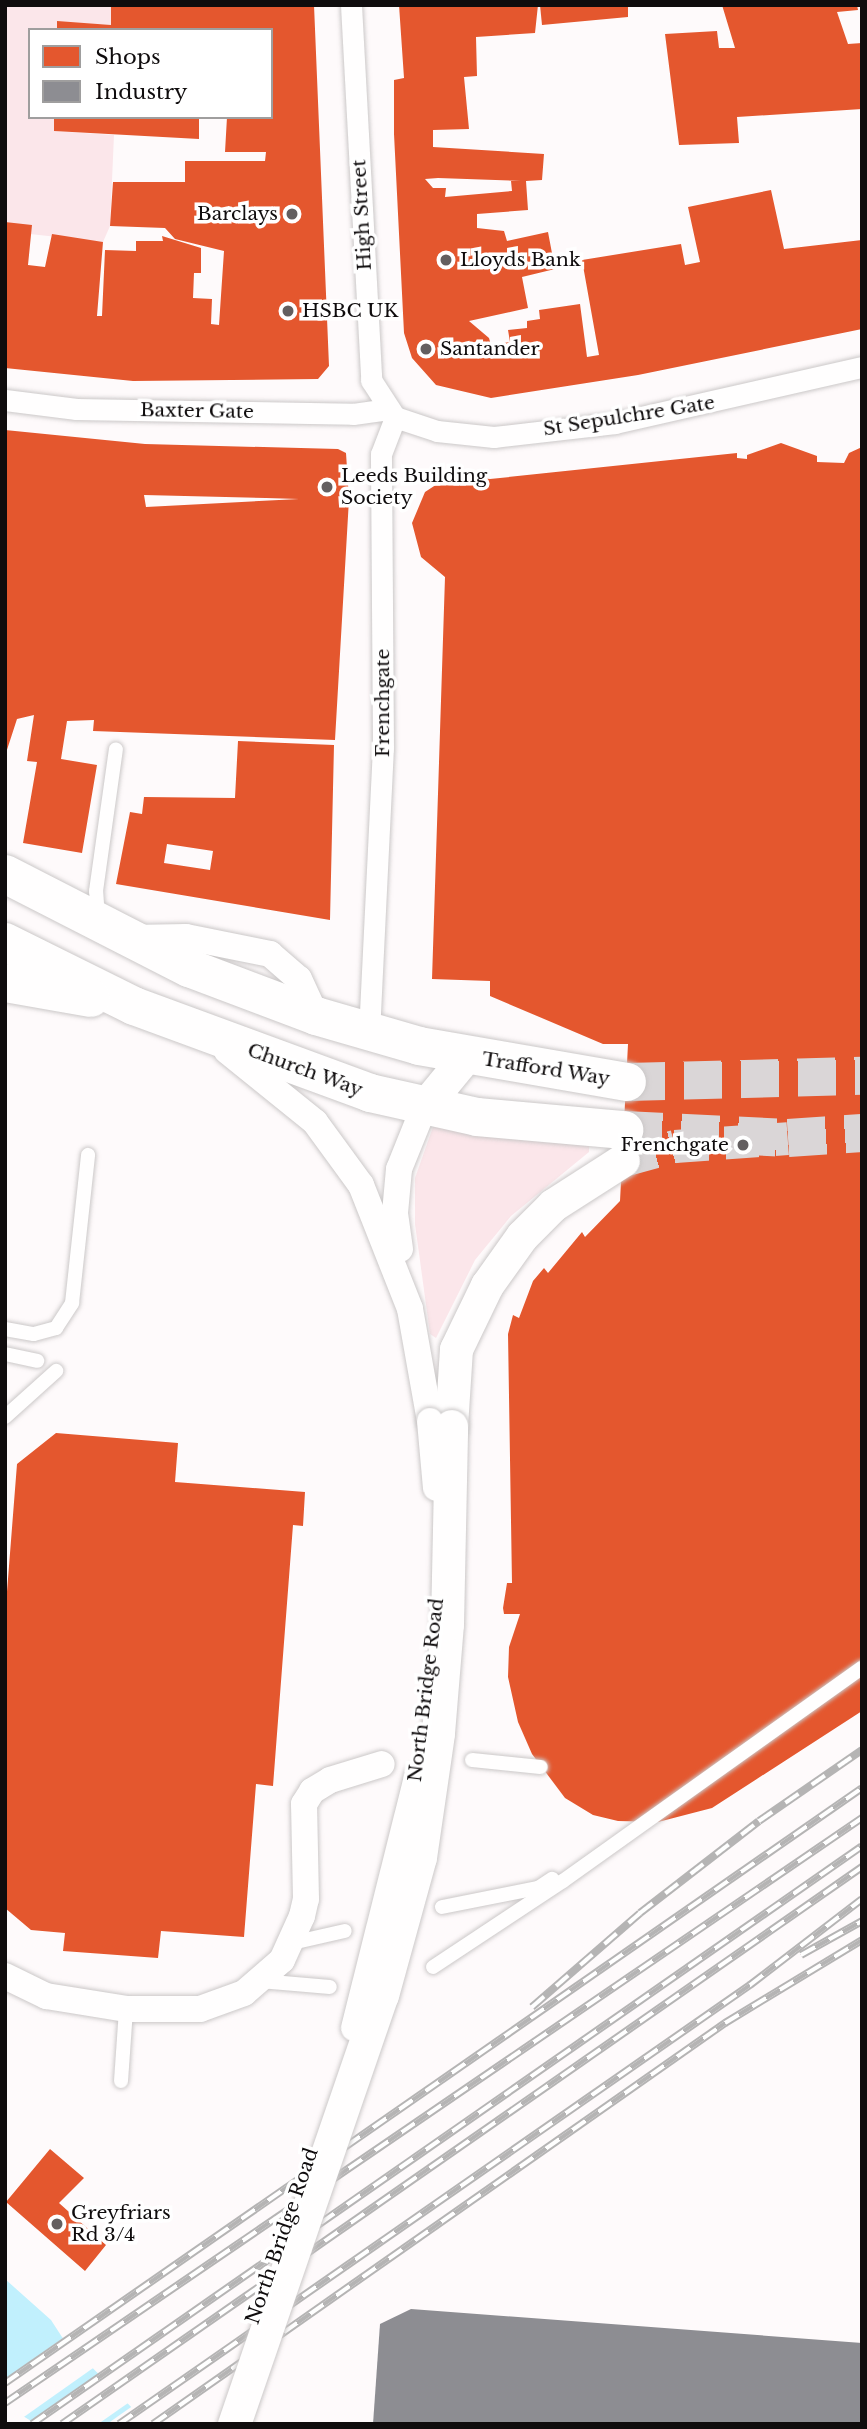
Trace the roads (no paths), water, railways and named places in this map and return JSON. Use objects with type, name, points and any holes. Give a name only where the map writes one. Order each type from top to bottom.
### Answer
[{"type":"highway","points":[[5,874],[188,968],[369,1033],[466,1056]]},
{"type":"highway","name":"Church Way","points":[[5,942],[134,1006],[325,1079],[424,1107],[624,1145]]},
{"type":"highway","points":[[5,983],[134,1006]]},
{"type":"highway","name":"Trafford Way","points":[[466,1056],[626,1082]]},
{"type":"street","name":"High Street","points":[[351,5],[371,380],[392,413]]},
{"type":"street","name":"St Sepulchre Gate","points":[[392,413],[437,431],[494,437],[615,422],[862,367]]},
{"type":"street","name":"Baxter Gate","points":[[5,400],[89,409],[392,413]]},
{"type":"street","name":"Frenchgate","points":[[369,1033],[383,748],[382,454],[392,413]]},
{"type":"street","name":"North Bridge Road","points":[[179,1021],[261,1076],[332,1140],[378,1220],[410,1309],[440,1424],[447,1624],[438,1732],[420,1857],[382,1995],[234,2424]]},
{"type":"street","points":[[410,1309],[395,1213],[399,1169],[424,1107],[466,1056]]},
{"type":"street","name":"North Bridge Road","points":[[218,2424],[361,2007],[407,1824],[428,1707],[438,1598],[440,1424],[456,1349],[487,1285],[522,1236],[553,1205],[624,1145]]},
{"type":"street","points":[[5,1976],[46,1996],[126,2009],[200,2009],[229,2001],[260,1982],[276,1968],[292,1943],[306,1899],[301,1819],[312,1791],[347,1773],[382,1764]]},
{"type":"lane","points":[[113,931],[96,891],[116,749]]},
{"type":"lane","points":[[5,1329],[34,1334],[56,1328],[72,1303],[89,1155]]},
{"type":"lane","points":[[5,1354],[37,1361]]},
{"type":"lane","points":[[5,1417],[56,1371]]},
{"type":"lane","points":[[442,1908],[538,1888],[862,1658]]},
{"type":"lane","points":[[433,1967],[563,1881],[862,1668]]},
{"type":"lane","points":[[472,1760],[541,1767]]},
{"type":"lane","points":[[292,1943],[345,1931]]},
{"type":"lane","points":[[260,1982],[330,1987]]},
{"type":"lane","points":[[121,2081],[126,2009]]},
{"type":"water","points":[[5,2279],[51,2320],[62,2337],[148,2424],[36,2424],[5,2405]]},
{"type":"tunnel","points":[[627,1082],[862,1076]]},
{"type":"tunnel","points":[[624,1130],[788,1138],[862,1133]]},
{"type":"tunnel","points":[[623,1160],[675,1146],[788,1138]]},
{"type":"railway","points":[[532,2007],[640,1913],[759,1821],[862,1750]]},
{"type":"railway","points":[[5,2383],[862,1788]]},
{"type":"railway","points":[[5,2403],[862,1818]]},
{"type":"railway","points":[[32,2424],[862,1846]]},
{"type":"railway","points":[[62,2424],[862,1867]]},
{"type":"railway","points":[[119,2424],[750,1985],[862,1899]]},
{"type":"railway","points":[[801,1955],[862,1921]]},
{"type":"railway","points":[[153,2424],[725,2023],[862,1940]]},
{"type":"place","name":"Barclays","points":[[292,214]]},
{"type":"place","name":"Lloyds Bank","points":[[446,260]]},
{"type":"place","name":"HSBC UK","points":[[288,311]]},
{"type":"place","name":"Santander","points":[[426,349]]},
{"type":"place","name":"Leeds Building Society","points":[[327,487]]},
{"type":"place","name":"Frenchgate","points":[[743,1145]]},
{"type":"place","name":"Greyfriars Rd 3/4","points":[[57,2224]]}]
